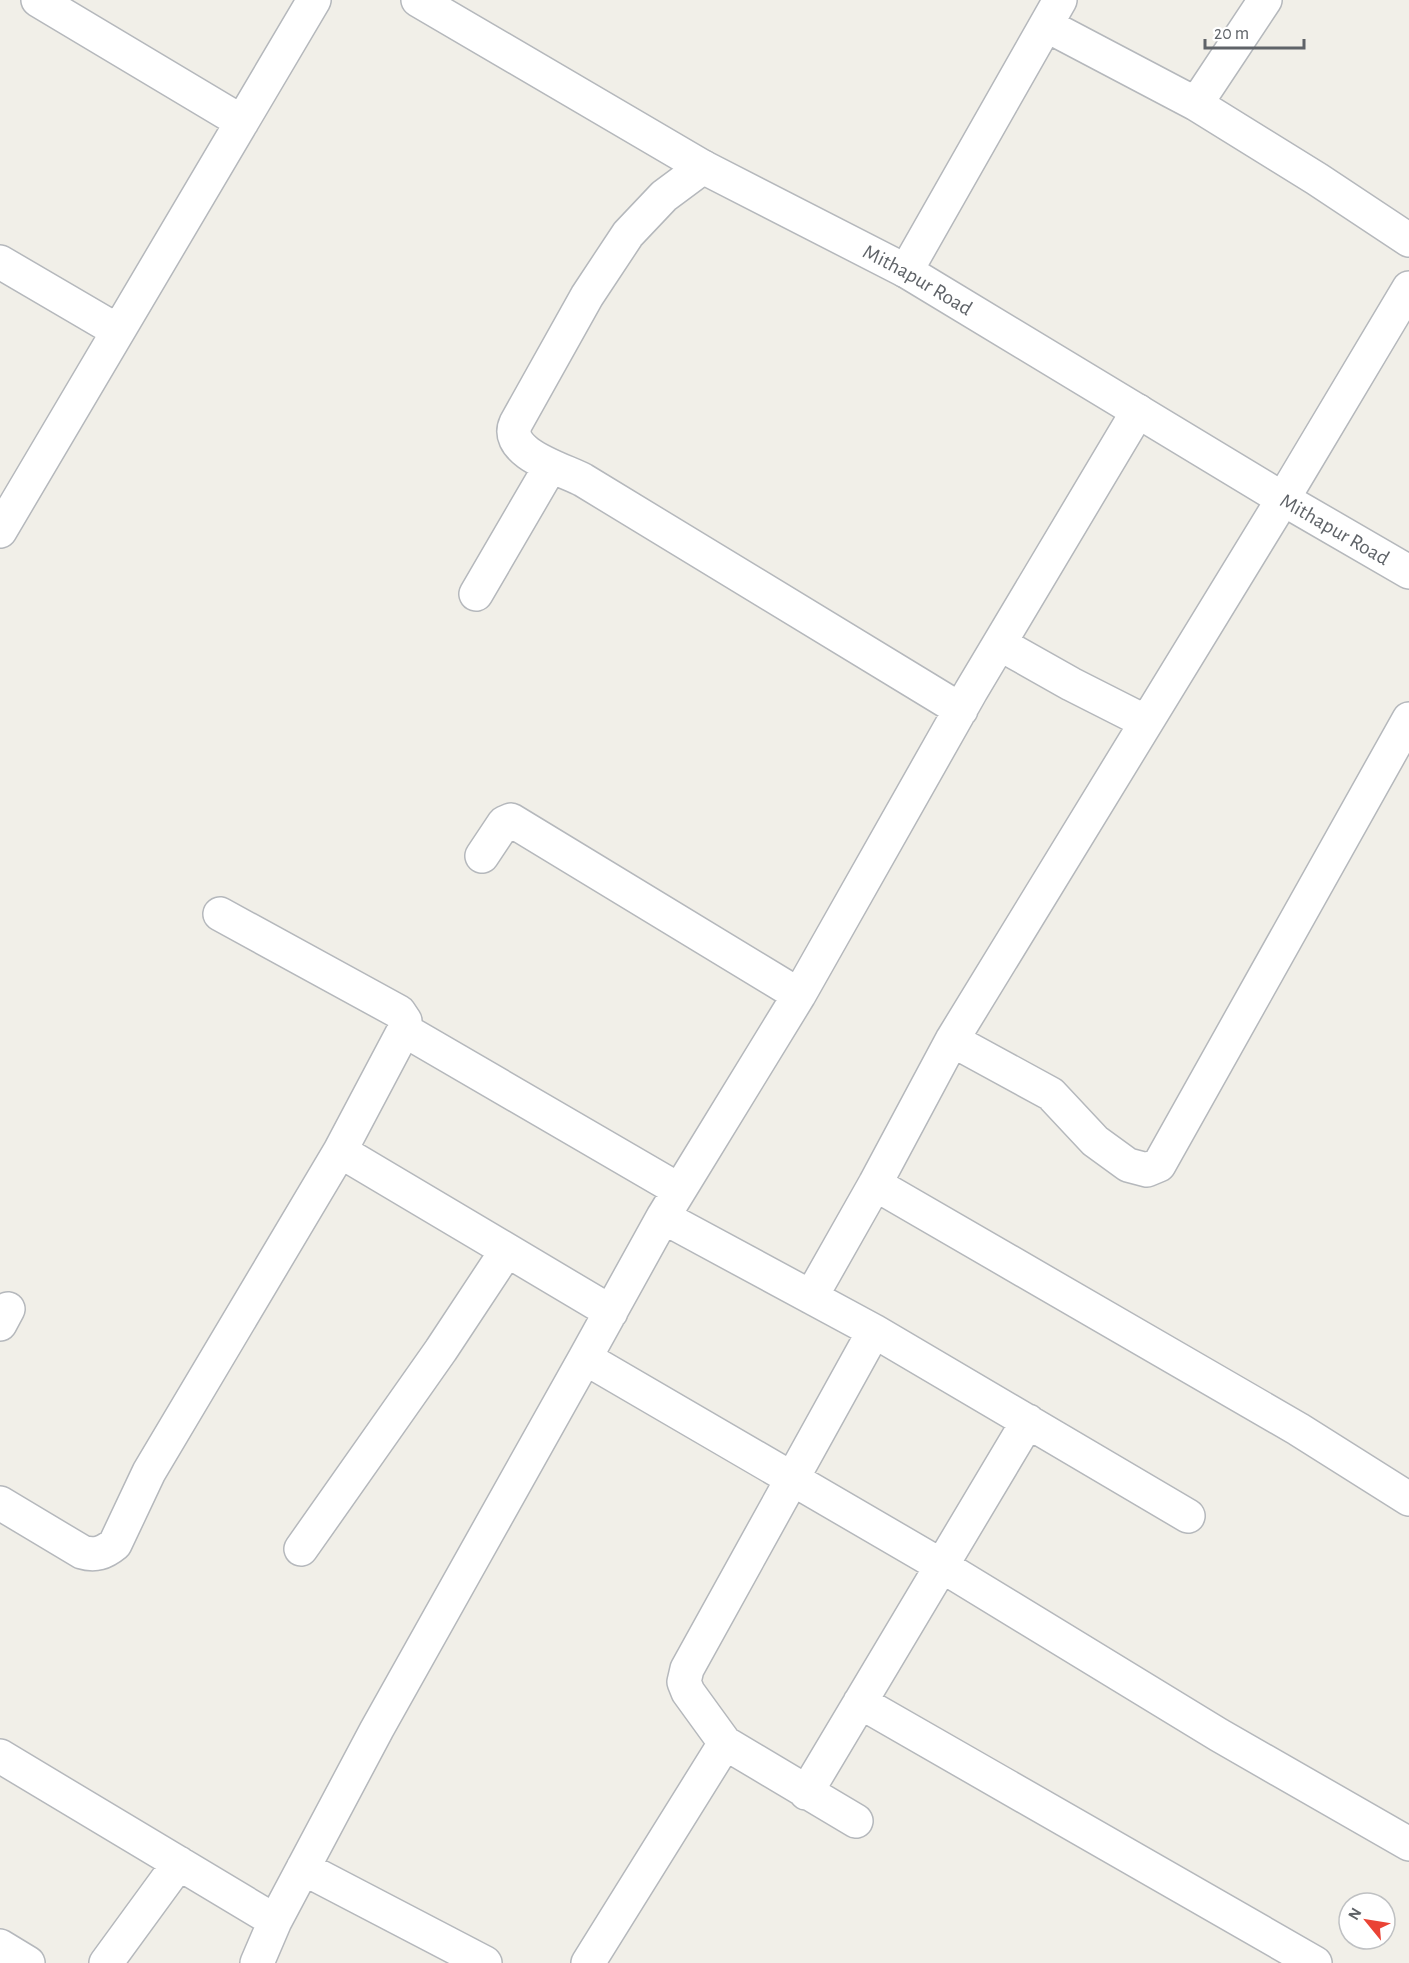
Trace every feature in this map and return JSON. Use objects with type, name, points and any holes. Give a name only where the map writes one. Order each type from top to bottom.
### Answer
[{"type":"street","points":[[38,0],[242,122]]},
{"type":"street","points":[[3,521],[314,0]]},
{"type":"street","name":"Mithapur Road","points":[[418,0],[703,167],[906,271],[1283,499],[1409,572]]},
{"type":"street","points":[[1196,104],[1265,0]]},
{"type":"street","points":[[906,271],[1053,13],[1317,179],[1409,240]]},
{"type":"street","points":[[703,167],[664,196],[628,234],[587,296],[516,423],[513,433],[517,442],[538,461],[583,480],[961,711]]},
{"type":"street","points":[[0,262],[118,331]]},
{"type":"street","points":[[811,1297],[952,1040],[1283,499],[1409,288]]},
{"type":"street","points":[[257,1963],[275,1921],[377,1729],[671,1203],[799,995],[999,644],[1138,411]]},
{"type":"street","points":[[476,594],[550,467]]},
{"type":"street","points":[[999,644],[1146,722]]},
{"type":"street","points":[[952,1040],[1051,1094],[1095,1141],[1128,1165],[1147,1170],[1159,1165],[1409,719]]},
{"type":"street","points":[[482,856],[504,823],[511,820],[799,995]]},
{"type":"street","points":[[0,1503],[90,1555],[104,1552],[115,1544],[149,1472],[340,1152],[404,1030],[405,1021],[399,1012],[220,914]]},
{"type":"street","points":[[404,1030],[671,1203],[811,1297],[1028,1420],[1188,1516]]},
{"type":"street","points":[[340,1152],[611,1312]]},
{"type":"street","points":[[875,1184],[1298,1429],[1409,1499]]},
{"type":"street","points":[[301,1549],[507,1250]]},
{"type":"street","points":[[856,1821],[725,1743],[688,1692],[684,1682],[687,1669],[874,1331]]},
{"type":"street","points":[[585,1358],[942,1566],[1219,1735],[1409,1844]]},
{"type":"street","points":[[806,1793],[1028,1420]]},
{"type":"street","points":[[860,1702],[1315,1963]]},
{"type":"street","points":[[588,1963],[725,1743]]},
{"type":"street","points":[[0,1756],[275,1921]]},
{"type":"street","points":[[106,1963],[179,1863]]},
{"type":"street","points":[[303,1868],[485,1963]]},
{"type":"street","points":[[0,1946],[28,1963]]}]
